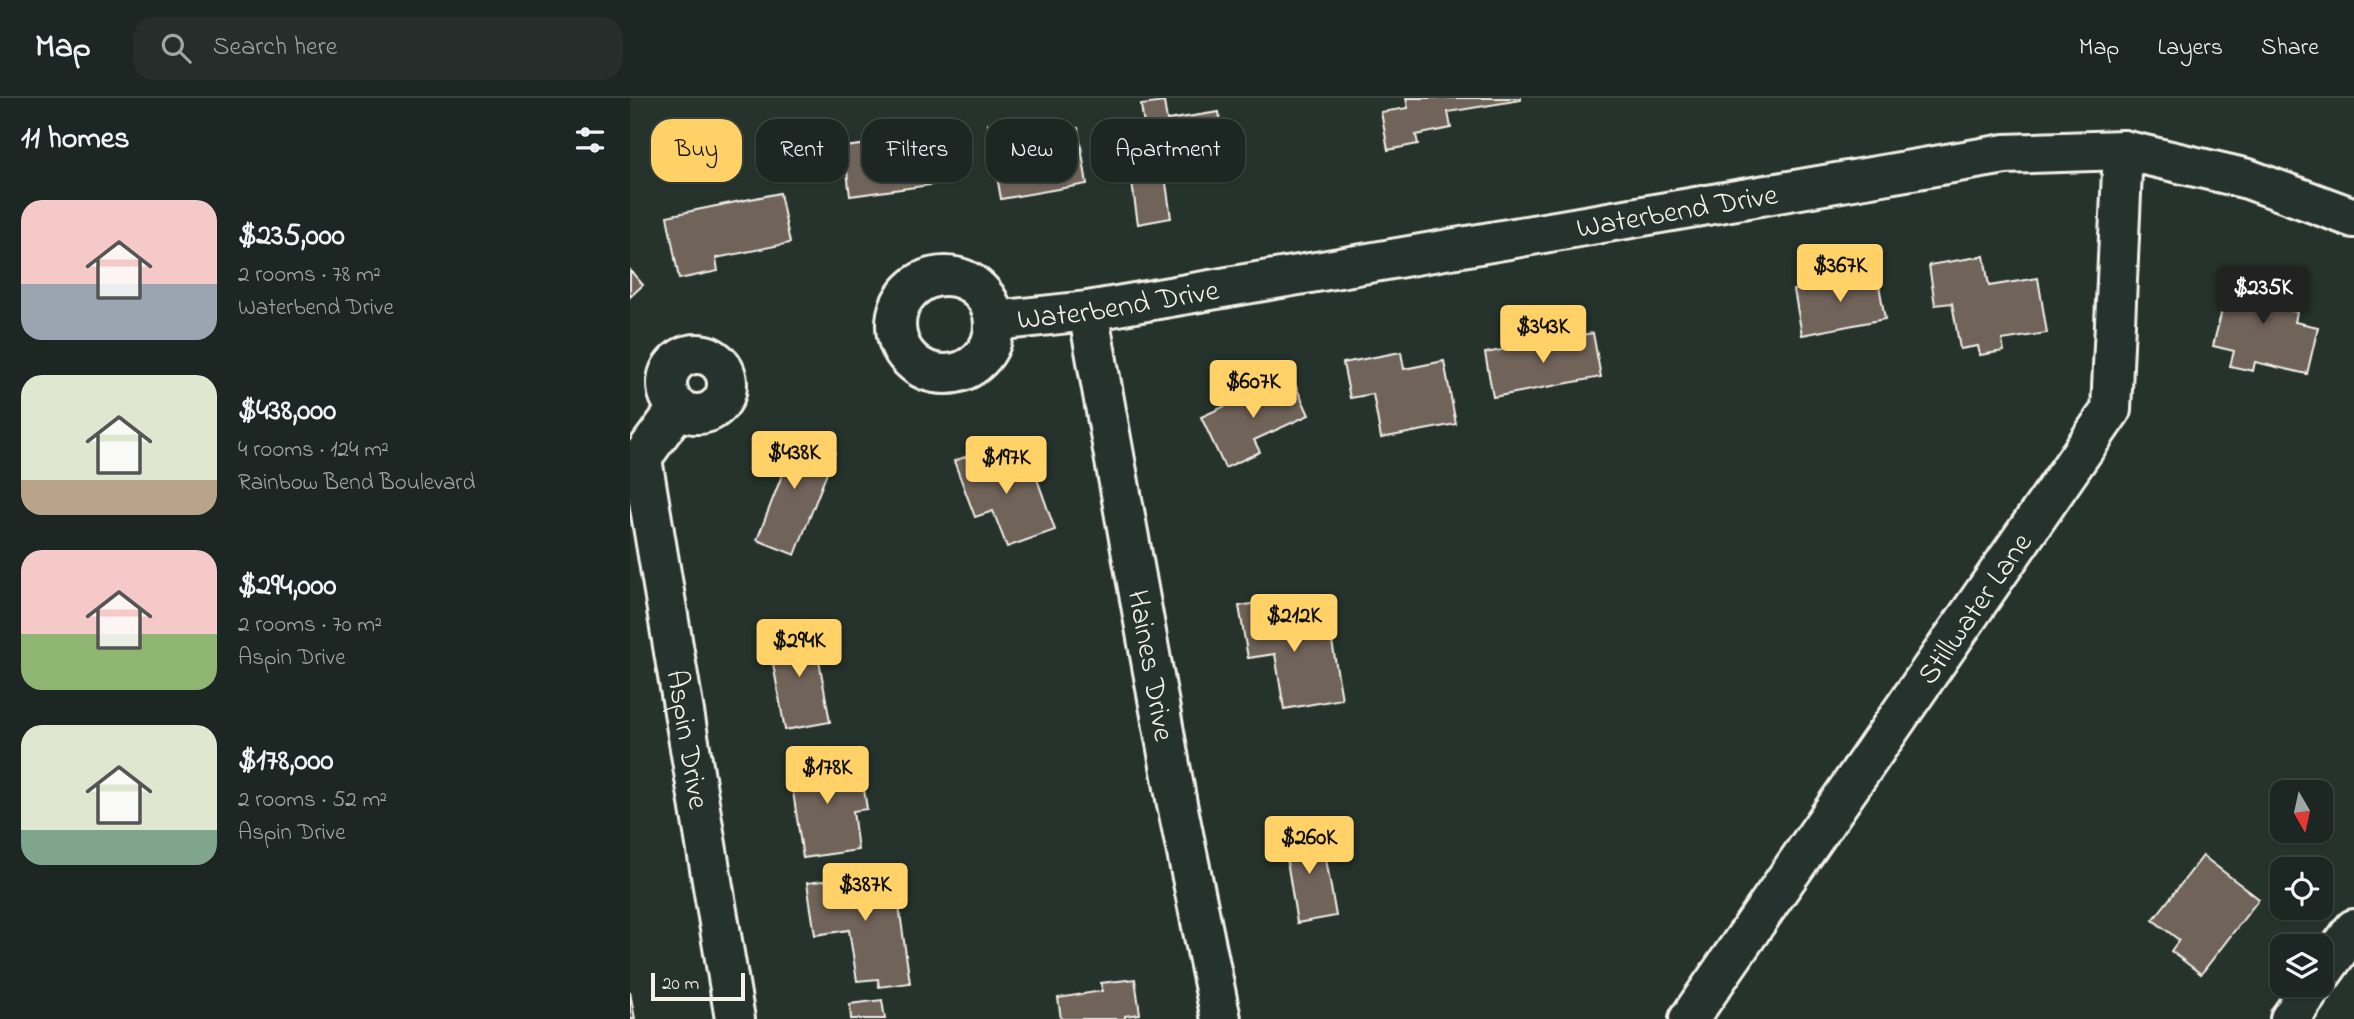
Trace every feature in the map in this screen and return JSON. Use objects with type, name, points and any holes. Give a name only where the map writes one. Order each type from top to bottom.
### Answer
[{"type":"street","name":"Waterbend Drive","points":[[995,321],[1088,311],[2005,154],[2123,150],[2248,179],[2354,218]]},
{"type":"street","name":"Stillwater Lane","points":[[1689,1019],[2111,410],[2123,150]]},
{"type":"street","name":"Haines Drive","points":[[1088,311],[1177,804],[1221,1019]]},
{"type":"street","points":[[636,466],[678,408]]},
{"type":"street","name":"Aspin Drive","points":[[636,466],[735,1019]]},
{"type":"street","points":[[2333,958],[2354,929]]},
{"type":"street","points":[[2290,1019],[2306,997]]},
{"type":"building","points":[[1406,98],[1521,100],[1448,112],[1451,128],[1416,135],[1418,144],[1388,150],[1381,112],[1408,108]]},
{"type":"building","points":[[1164,102],[1167,119],[1143,119],[1141,105]]},
{"type":"building","points":[[1219,112],[1220,119],[1174,119]]},
{"type":"building","points":[[1078,128],[1087,184],[1001,199],[998,182],[1077,182]]},
{"type":"building","points":[[862,145],[862,182],[952,182],[850,196],[848,147]]},
{"type":"building","points":[[1132,182],[1166,182],[1171,218],[1138,224]]},
{"type":"building","points":[[780,193],[790,243],[716,258],[718,271],[679,279],[667,216]]},
{"type":"building","points":[[1984,256],[1989,286],[2038,278],[2047,333],[2002,340],[2004,351],[1980,355],[1978,346],[1960,349],[1952,303],[1935,305],[1929,265]]},
{"type":"building","points":[[630,270],[643,285],[630,297]]},
{"type":"building","points":[[2232,270],[2286,282],[2279,308],[2297,312],[2295,322],[2318,327],[2307,374],[2255,362],[2253,371],[2230,366],[2234,351],[2213,346]]},
{"type":"building","points":[[1877,274],[1885,319],[1802,335],[1794,290]]},
{"type":"building","points":[[1593,333],[1601,377],[1493,397],[1485,353]]},
{"type":"building","points":[[1401,352],[1404,369],[1444,361],[1456,424],[1381,438],[1373,394],[1350,398],[1343,363]]},
{"type":"building","points":[[1291,376],[1309,415],[1254,440],[1260,452],[1225,468],[1201,417]]},
{"type":"building","points":[[783,432],[835,452],[795,555],[757,540],[782,475],[769,470]]},
{"type":"building","points":[[989,448],[997,470],[1030,459],[1055,530],[1007,547],[993,511],[975,517],[954,461]]},
{"type":"building","points":[[1275,600],[1280,627],[1328,619],[1342,699],[1284,709],[1275,654],[1248,658],[1239,606]]},
{"type":"building","points":[[813,627],[830,722],[785,730],[768,636]]},
{"type":"building","points":[[844,757],[847,778],[862,776],[867,809],[853,811],[858,850],[803,858],[789,765]]},
{"type":"building","points":[[1321,830],[1336,916],[1297,923],[1283,836]]},
{"type":"building","points":[[2203,856],[2259,899],[2201,974],[2171,951],[2179,940],[2153,920]]},
{"type":"building","points":[[894,871],[910,983],[879,987],[878,979],[857,981],[849,930],[815,935],[807,883]]},
{"type":"building","points":[[1135,979],[1140,1014],[1125,1016],[1125,1019],[1061,1019],[1058,998],[1102,991],[1101,983]]},
{"type":"building","points":[[630,992],[635,1019],[630,1019]]},
{"type":"building","points":[[882,1000],[885,1019],[851,1019],[850,1004]]}]
